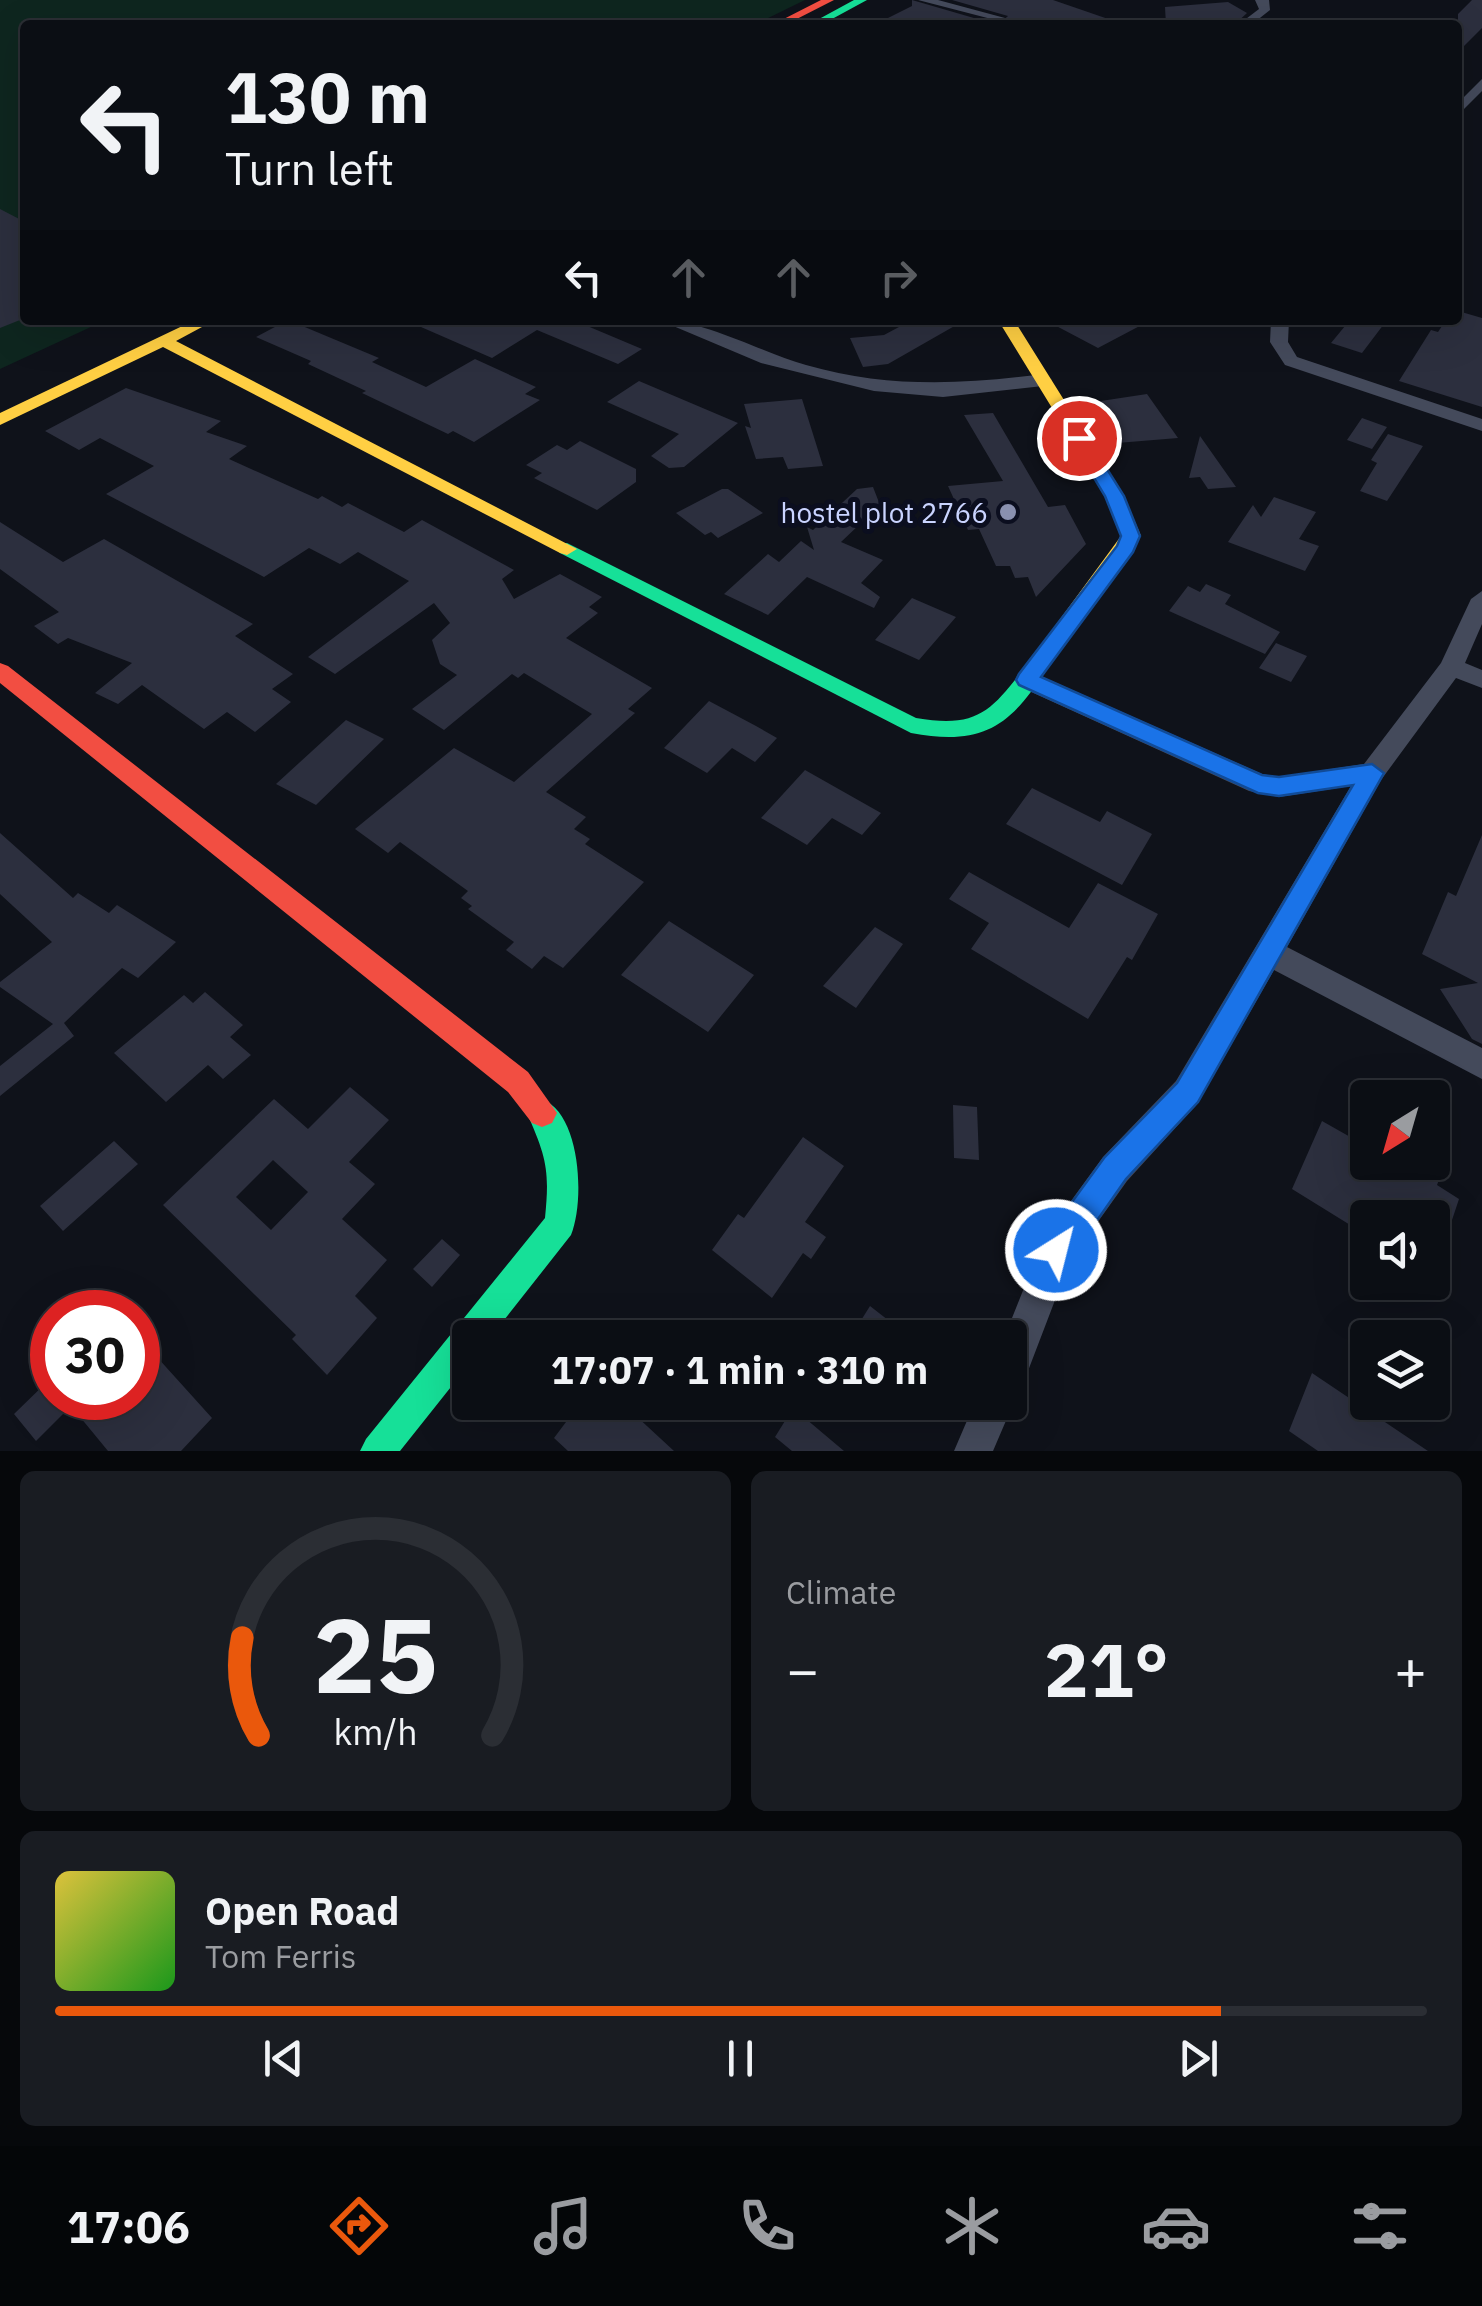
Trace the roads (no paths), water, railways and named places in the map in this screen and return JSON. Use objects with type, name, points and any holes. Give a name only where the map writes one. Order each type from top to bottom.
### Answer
[{"type":"street","points":[[787,20],[829,0]]},
{"type":"street","points":[[822,20],[862,0]]},
{"type":"street","points":[[924,0],[999,18]]},
{"type":"street","points":[[1251,20],[1264,10],[1265,2],[1261,0]]},
{"type":"street","points":[[1462,106],[1482,83]]},
{"type":"street","points":[[0,395],[160,331],[186,325]]},
{"type":"street","points":[[680,325],[749,353],[898,388],[944,390],[1044,380]]},
{"type":"street","points":[[160,331],[911,725],[952,734],[987,725],[1027,680],[1126,548],[1130,536],[1115,496],[1009,325]]},
{"type":"street","points":[[1279,325],[1280,350],[1291,361],[1482,425]]},
{"type":"street","points":[[0,420],[160,331]]},
{"type":"street","points":[[1027,1326],[1056,1250],[1115,1169],[1188,1092],[1372,773],[1452,667],[1482,599]]},
{"type":"street","points":[[1452,667],[1482,679]]},
{"type":"street","points":[[0,672],[518,1082],[548,1122],[565,1172],[560,1224],[378,1451]]},
{"type":"street","points":[[1027,680],[1258,784],[1279,787],[1372,773]]},
{"type":"street","points":[[1270,954],[1482,1064]]},
{"type":"street","points":[[972,1451],[987,1420]]},
{"type":"place","name":"hostel plot 2766","points":[[1008,512]]}]
